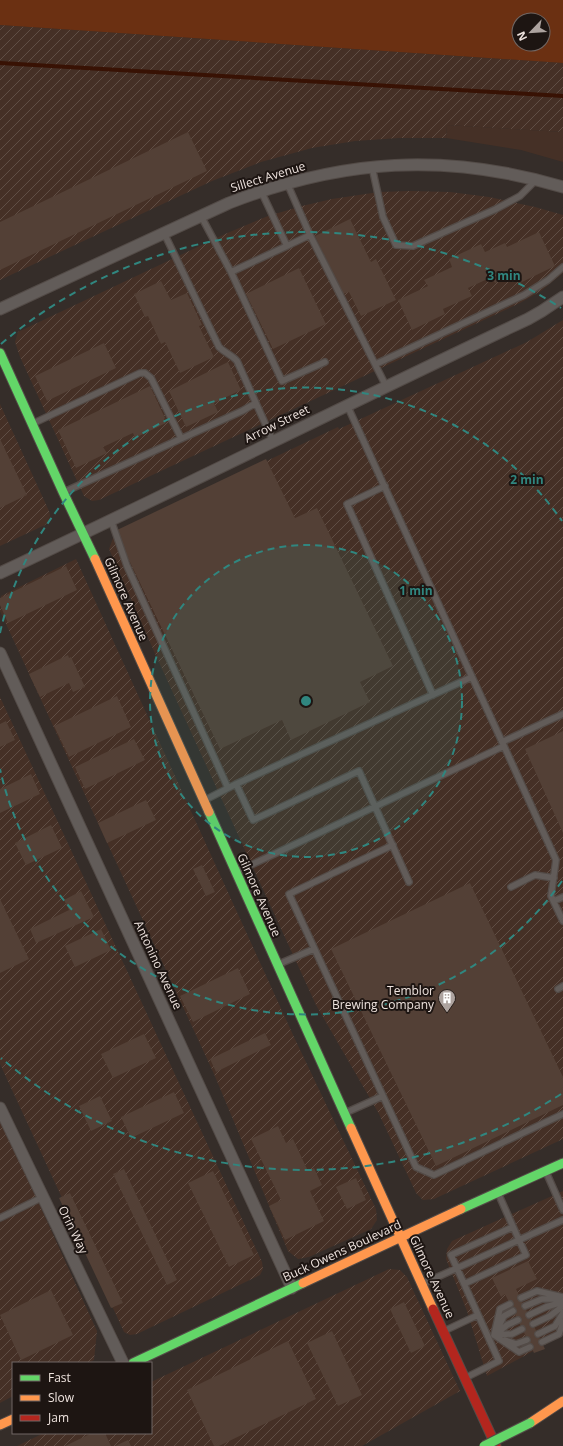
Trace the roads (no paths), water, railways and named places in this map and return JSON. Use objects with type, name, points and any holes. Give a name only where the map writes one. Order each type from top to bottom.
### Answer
[{"type":"main road","name":"Gilmore Avenue","points":[[0,354],[3,369],[32,424],[84,534],[400,1237],[496,1446]]},
{"type":"main road","name":"Buck Owens Boulevard","points":[[135,1362],[400,1237],[563,1163]]},
{"type":"main road","points":[[530,1423],[563,1401]]},
{"type":"main road","points":[[484,1446],[563,1408]]},
{"type":"main road","points":[[0,1425],[12,1419]]},
{"type":"street","name":"Sillect Avenue","points":[[0,309],[229,203],[260,191],[332,172],[372,166],[415,164],[457,166],[490,170],[563,187]]},
{"type":"street","name":"Arrow Street","points":[[0,573],[84,534],[347,404],[528,319],[563,297]]},
{"type":"street","name":"Antonino Avenue","points":[[0,652],[292,1288]]},
{"type":"street","name":"Orin Way","points":[[0,1108],[123,1362]]},
{"type":"lane","points":[[372,166],[383,218],[396,245],[413,246],[496,209],[520,196],[536,180]]},
{"type":"lane","points":[[287,183],[310,235],[386,386]]},
{"type":"lane","points":[[260,191],[287,246]]},
{"type":"lane","points":[[201,216],[232,272],[282,381],[324,362]]},
{"type":"lane","points":[[164,233],[219,347],[223,351],[233,356],[237,361],[273,441]]},
{"type":"lane","points":[[232,272],[310,235]]},
{"type":"lane","points":[[376,364],[524,295],[548,280],[563,267]]},
{"type":"lane","points":[[32,424],[140,373],[145,373],[151,378],[181,438]]},
{"type":"lane","points":[[63,492],[242,411],[256,403]]},
{"type":"lane","points":[[347,404],[556,860],[551,896],[563,921]]},
{"type":"lane","points":[[384,486],[346,504],[433,695]]},
{"type":"lane","points":[[111,520],[127,566],[228,788]]},
{"type":"lane","points":[[204,800],[472,677]]},
{"type":"lane","points":[[236,872],[563,714]]},
{"type":"lane","points":[[236,784],[253,820],[359,771],[410,882]]},
{"type":"lane","points":[[393,845],[289,894],[416,1167],[434,1174],[563,1114]]},
{"type":"lane","points":[[556,860],[563,858]]},
{"type":"lane","points":[[511,887],[535,875],[554,878]]},
{"type":"lane","points":[[554,902],[563,897]]},
{"type":"lane","points":[[278,965],[314,949]]},
{"type":"lane","points":[[345,1114],[383,1096]]},
{"type":"lane","points":[[545,1171],[563,1210]]},
{"type":"lane","points":[[464,1284],[526,1255],[498,1192]]},
{"type":"lane","points":[[0,1218],[43,1197]]},
{"type":"lane","points":[[422,1284],[563,1220]]},
{"type":"lane","points":[[465,1378],[499,1361],[451,1256],[513,1227]]},
{"type":"lane","points":[[521,1298],[537,1291],[563,1299]]},
{"type":"lane","points":[[524,1306],[542,1299],[563,1299]]},
{"type":"lane","points":[[529,1315],[563,1299]]},
{"type":"lane","points":[[494,1335],[500,1308],[510,1304]]},
{"type":"lane","points":[[533,1324],[550,1316],[563,1306]]},
{"type":"lane","points":[[494,1335],[504,1316],[513,1311]]},
{"type":"lane","points":[[538,1334],[555,1326],[563,1313]]},
{"type":"lane","points":[[444,1332],[478,1315]]},
{"type":"lane","points":[[488,1338],[518,1320]]},
{"type":"lane","points":[[542,1342],[559,1334],[563,1322]]},
{"type":"lane","points":[[494,1335],[512,1334],[522,1329]]},
{"type":"lane","points":[[494,1335],[516,1344],[527,1340]]},
{"type":"lane","points":[[494,1335],[519,1352],[530,1347]]},
{"type":"waterway","points":[[0,63],[563,96]]},
{"type":"place","name":"Temblor Brewing Company","points":[[447,1013]]}]
